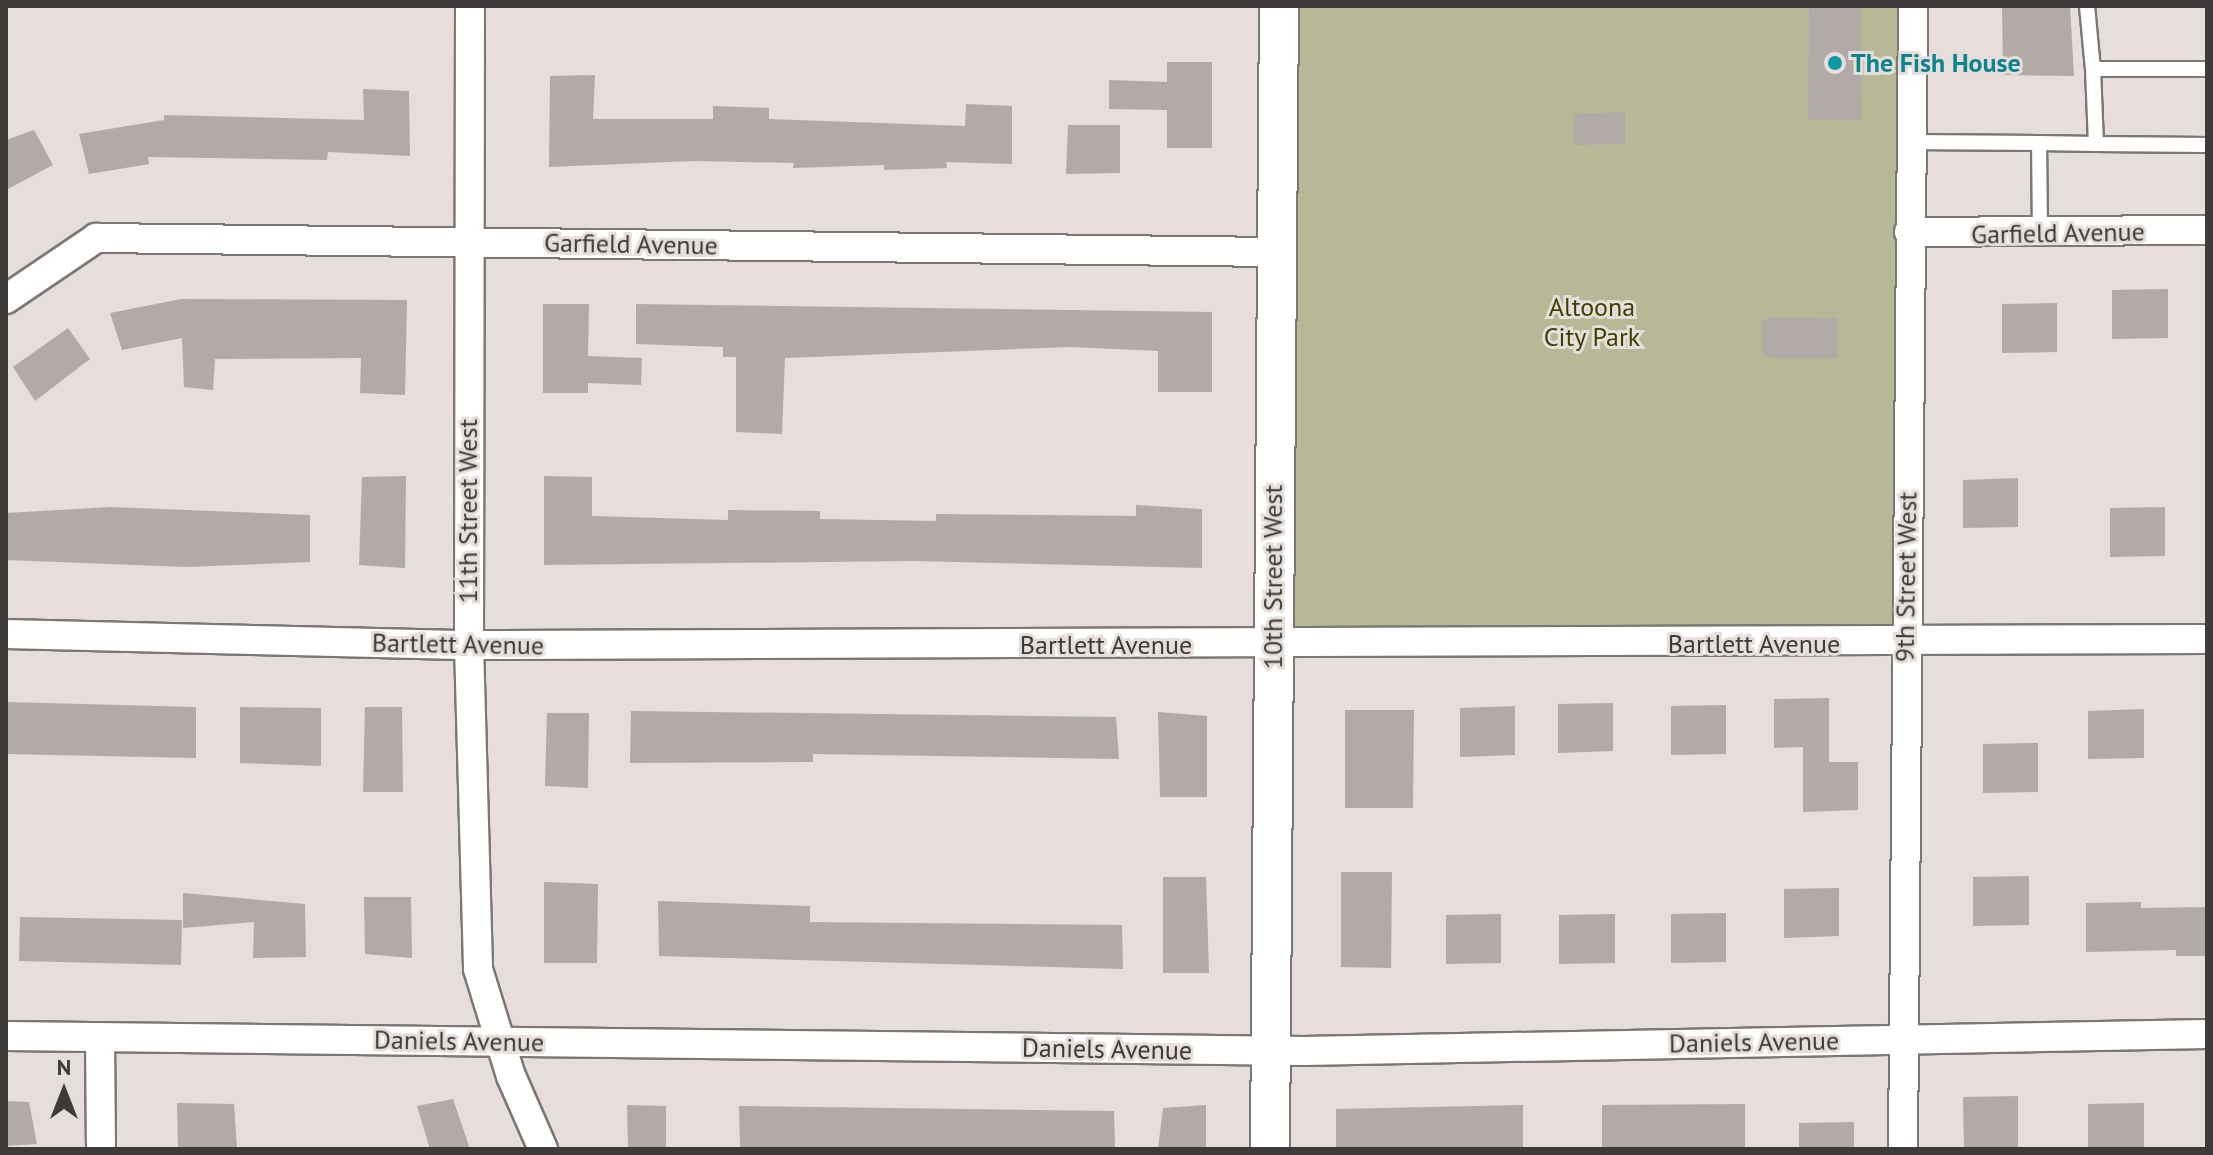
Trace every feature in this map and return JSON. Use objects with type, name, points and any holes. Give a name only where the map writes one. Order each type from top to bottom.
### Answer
[{"type":"street","name":"11th Street West","points":[[470,6],[467,242],[469,645],[478,969],[499,1042],[543,1149]]},
{"type":"street","name":"10th Street West","points":[[1270,1149],[1279,6]]},
{"type":"street","name":"9th Street West","points":[[1903,1149],[1909,142],[1913,6]]},
{"type":"street","name":"Garfield Avenue","points":[[1909,232],[2207,230]]},
{"type":"street","name":"Garfield Avenue","points":[[6,299],[96,238],[1276,252]]},
{"type":"street","name":"Bartlett Avenue","points":[[6,634],[469,645],[1905,644],[2207,639]]},
{"type":"street","name":"Daniels Avenue","points":[[6,1036],[1270,1050],[2207,1034]]},
{"type":"street","points":[[100,1037],[101,1149]]},
{"type":"lane","points":[[2087,6],[2096,144]]},
{"type":"lane","points":[[2093,69],[2207,69]]},
{"type":"lane","points":[[1909,142],[2207,145]]},
{"type":"lane","points":[[2039,143],[2040,233]]},
{"type":"green space","name":"Altoona City Park","points":[[1279,6],[1913,6],[1905,644],[1273,645]]},
{"type":"building","name":"The Fish House","points":[[1809,6],[1861,6],[1862,120],[1808,120]]},
{"type":"building","points":[[2002,6],[2070,6],[2074,76],[2003,75]]},
{"type":"building","points":[[1167,62],[1212,62],[1212,148],[1167,148],[1167,110],[1109,109],[1109,80],[1167,82]]},
{"type":"building","points":[[595,75],[593,119],[713,119],[713,106],[769,108],[769,119],[965,126],[966,104],[1012,106],[1012,164],[946,162],[947,168],[884,170],[884,165],[793,168],[794,163],[694,161],[549,167],[550,76]]},
{"type":"building","points":[[363,89],[409,91],[410,156],[328,152],[327,160],[148,157],[149,164],[89,174],[79,134],[164,120],[164,115],[364,120]]},
{"type":"building","points":[[1625,112],[1625,144],[1574,145],[1574,114]]},
{"type":"building","points":[[1068,125],[1120,125],[1120,173],[1066,174]]},
{"type":"building","points":[[34,130],[53,165],[6,190],[6,140]]},
{"type":"building","points":[[2168,289],[2168,338],[2112,339],[2112,290]]},
{"type":"building","points":[[181,299],[407,300],[405,395],[360,393],[361,358],[215,359],[213,390],[184,387],[182,338],[122,350],[110,313]]},
{"type":"building","points":[[2057,303],[2057,352],[2002,353],[2002,304]]},
{"type":"building","points":[[543,304],[589,304],[588,356],[642,358],[641,385],[588,383],[588,393],[543,393]]},
{"type":"building","points":[[636,304],[1212,312],[1212,392],[1158,392],[1158,351],[1070,347],[785,358],[782,434],[736,432],[736,357],[723,357],[723,347],[636,344]]},
{"type":"building","points":[[1770,317],[1837,318],[1837,358],[1771,358],[1762,353],[1761,321]]},
{"type":"building","points":[[68,328],[90,359],[35,401],[13,367]]},
{"type":"building","points":[[406,476],[405,568],[359,565],[362,477]]},
{"type":"building","points":[[544,476],[592,477],[592,516],[728,520],[728,510],[820,511],[820,519],[936,521],[936,514],[1136,516],[1136,505],[1202,509],[1202,568],[913,561],[544,565]]},
{"type":"building","points":[[2018,478],[2018,527],[1963,528],[1963,480]]},
{"type":"building","points":[[111,507],[310,515],[310,562],[187,567],[6,560],[6,513]]},
{"type":"building","points":[[2165,507],[2165,556],[2110,557],[2110,508]]},
{"type":"building","points":[[1829,698],[1829,762],[1858,762],[1858,810],[1803,812],[1803,747],[1774,748],[1774,699]]},
{"type":"building","points":[[6,702],[196,707],[196,758],[6,754]]},
{"type":"building","points":[[1613,703],[1613,751],[1558,753],[1558,704]]},
{"type":"building","points":[[1726,705],[1726,754],[1671,755],[1671,706]]},
{"type":"building","points":[[1515,706],[1515,755],[1460,757],[1460,708]]},
{"type":"building","points":[[240,707],[321,708],[321,766],[240,763]]},
{"type":"building","points":[[365,707],[402,707],[403,792],[363,792]]},
{"type":"building","points":[[2144,709],[2144,758],[2088,759],[2088,711]]},
{"type":"building","points":[[1345,710],[1414,710],[1413,808],[1345,808]]},
{"type":"building","points":[[631,711],[1116,717],[1119,759],[813,754],[813,762],[630,763]]},
{"type":"building","points":[[1158,712],[1207,716],[1207,797],[1160,797]]},
{"type":"building","points":[[547,713],[589,713],[588,788],[545,786]]},
{"type":"building","points":[[2038,743],[2038,792],[1983,793],[1983,744]]},
{"type":"building","points":[[1341,872],[1392,872],[1391,968],[1341,967]]},
{"type":"building","points":[[2029,876],[2029,925],[1973,926],[1973,877]]},
{"type":"building","points":[[1163,877],[1206,877],[1209,973],[1163,973]]},
{"type":"building","points":[[544,882],[598,884],[597,963],[544,963]]},
{"type":"building","points":[[1839,888],[1839,936],[1784,938],[1784,889]]},
{"type":"building","points":[[183,893],[305,904],[306,957],[253,958],[254,922],[183,928]]},
{"type":"building","points":[[364,897],[411,897],[412,958],[365,954]]},
{"type":"building","points":[[658,901],[810,906],[810,922],[1122,925],[1123,969],[659,956]]},
{"type":"building","points":[[2141,902],[2141,908],[2207,907],[2207,956],[2176,956],[2176,950],[2086,952],[2086,903]]},
{"type":"building","points":[[1726,913],[1726,962],[1671,963],[1671,914]]},
{"type":"building","points":[[1501,914],[1501,963],[1446,964],[1446,915]]},
{"type":"building","points":[[1615,914],[1615,963],[1559,964],[1559,915]]},
{"type":"building","points":[[20,917],[182,920],[181,965],[19,961]]},
{"type":"building","points":[[2018,1096],[2018,1149],[1964,1149],[1963,1097]]},
{"type":"building","points":[[453,1099],[470,1149],[430,1149],[417,1106]]},
{"type":"building","points":[[6,1101],[29,1102],[37,1144],[6,1146]]},
{"type":"building","points":[[177,1103],[234,1104],[237,1149],[178,1149]]},
{"type":"building","points":[[2144,1103],[2144,1149],[2088,1149],[2088,1104]]},
{"type":"building","points":[[1745,1104],[1745,1149],[1602,1149],[1602,1105]]},
{"type":"building","points":[[627,1105],[666,1106],[666,1149],[628,1149]]},
{"type":"building","points":[[1206,1105],[1206,1149],[1158,1149],[1163,1108]]},
{"type":"building","points":[[1523,1105],[1523,1149],[1336,1149],[1336,1109]]},
{"type":"building","points":[[739,1106],[1114,1111],[1115,1148],[740,1149]]},
{"type":"building","points":[[1854,1122],[1854,1149],[1799,1149],[1799,1123]]},
{"type":"place","name":"The Fish House","points":[[1835,63]]}]
